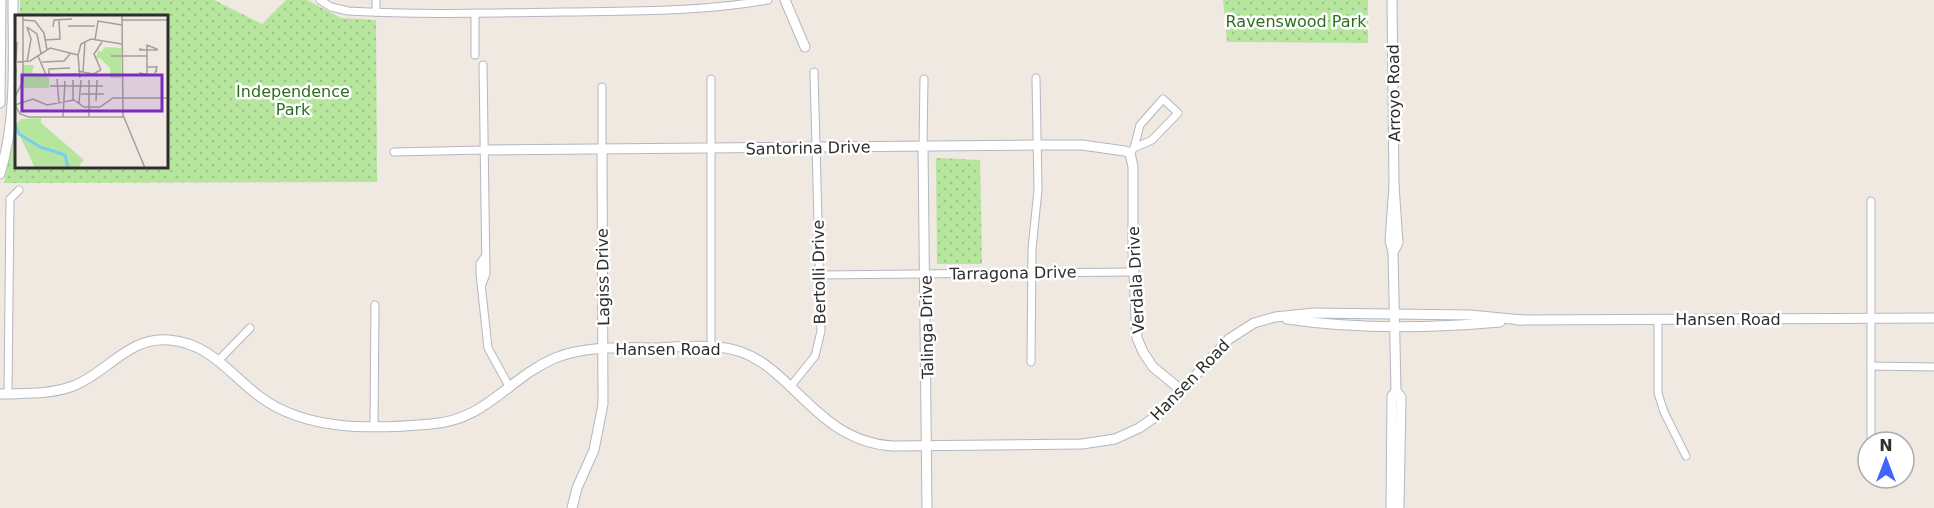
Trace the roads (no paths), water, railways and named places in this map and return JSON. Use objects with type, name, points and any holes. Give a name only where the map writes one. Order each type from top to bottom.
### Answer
[{"type":"street","points":[[0,103],[1,0]]},
{"type":"street","points":[[0,174],[8,142],[14,93],[13,0]]},
{"type":"street","points":[[320,0],[331,7],[348,11],[475,13],[724,8],[768,0]]},
{"type":"street","points":[[376,0],[376,12]]},
{"type":"street","points":[[670,0],[670,10]]},
{"type":"street","points":[[785,0],[805,47]]},
{"type":"street","name":"Arroyo Road","points":[[1392,0],[1394,185],[1391,220],[1396,391],[1401,397],[1399,508]]},
{"type":"street","points":[[475,13],[475,55]]},
{"type":"street","points":[[483,64],[484,258],[480,264],[488,348],[510,388]]},
{"type":"street","name":"Bertolli Drive","points":[[790,387],[812,362],[818,348],[820,275],[814,72]]},
{"type":"street","points":[[1031,362],[1038,190],[1036,78]]},
{"type":"street","points":[[711,79],[711,347]]},
{"type":"street","points":[[923,146],[924,79]]},
{"type":"street","points":[[602,87],[602,149]]},
{"type":"street","points":[[1,91],[14,93]]},
{"type":"street","points":[[1164,99],[1178,113],[1152,140],[1132,150],[1140,125],[1164,99]]},
{"type":"street","name":"Santorina Drive","points":[[484,150],[1037,145],[1132,150]]},
{"type":"street","name":"Talinga Drive","points":[[923,146],[927,508]]},
{"type":"street","name":"Lagiss Drive","points":[[572,508],[598,431],[604,383],[602,149]]},
{"type":"street","points":[[394,152],[484,150]]},
{"type":"street","name":"Verdala Drive","points":[[1132,150],[1133,272],[1137,338],[1153,367],[1181,390]]},
{"type":"street","points":[[4,391],[10,199],[19,190]]},
{"type":"street","points":[[1871,201],[1871,430]]},
{"type":"street","name":"Tarragona Drive","points":[[820,275],[1133,272]]},
{"type":"street","points":[[374,425],[375,305]]},
{"type":"street","name":"Hansen Road","points":[[4,391],[37,388],[43,392],[74,386],[124,352],[153,340],[168,340],[197,346],[219,360],[260,397],[282,410],[318,423],[428,425],[457,420],[479,411],[555,358],[581,350],[711,347],[753,357],[825,420],[858,440],[877,445],[1103,442],[1127,434],[1149,422],[1228,339],[1254,323],[1275,317],[1314,313],[1394,320],[1470,315],[1522,320],[1934,318]]},
{"type":"street","points":[[1658,319],[1658,393],[1664,412],[1686,456]]},
{"type":"street","points":[[219,360],[250,328]]},
{"type":"street","points":[[1871,366],[1934,367]]},
{"type":"street","name":"Arroyo Road","points":[[1391,508],[1392,396],[1396,391]]},
{"type":"park label","name":"Ravenswood Park","points":[[1296,21]]},
{"type":"park label","name":"Independence Park","points":[[293,100]]}]
